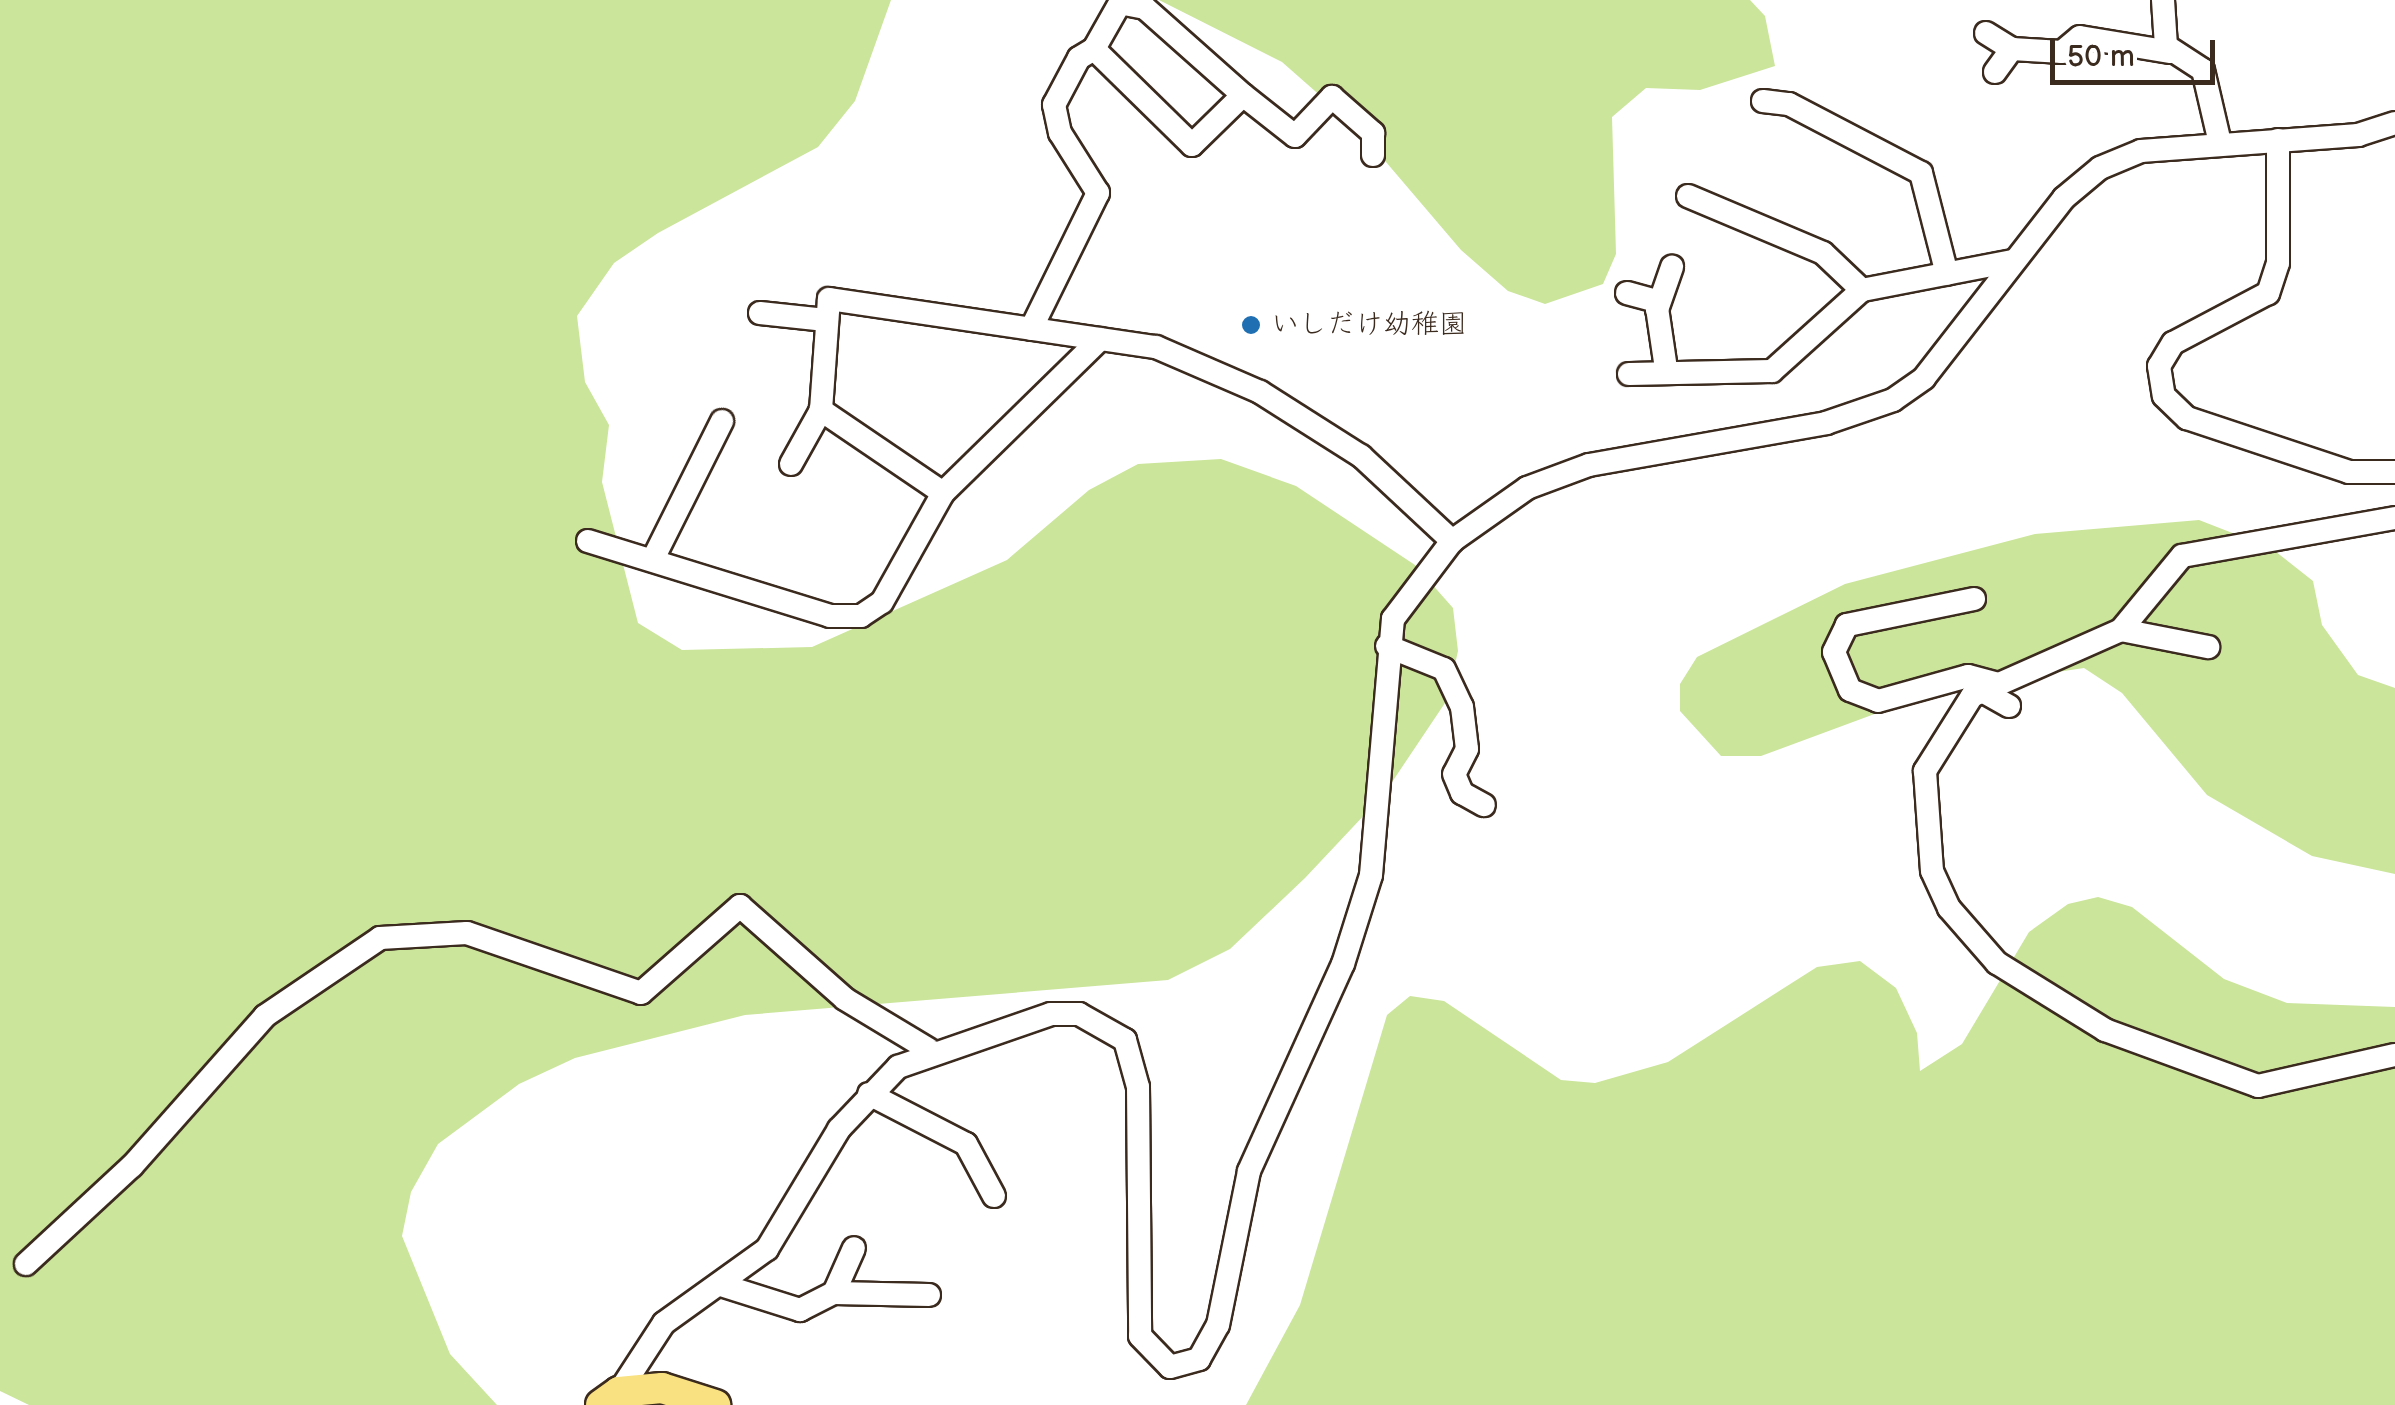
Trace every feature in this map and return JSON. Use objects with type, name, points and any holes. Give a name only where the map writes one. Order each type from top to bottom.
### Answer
[{"type":"main road","points":[[610,1399],[662,1388],[715,1405]]},
{"type":"street","points":[[2162,0],[2171,52]]},
{"type":"street","points":[[1031,329],[1098,193],[1060,133],[1054,104],[1058,86],[1094,49],[1120,3],[1145,8],[1294,136],[1332,97],[1373,133],[1373,155]]},
{"type":"street","points":[[1986,33],[2012,48],[2062,52],[2080,37],[2171,52],[2203,70],[2220,143]]},
{"type":"street","points":[[1996,72],[2012,48]]},
{"type":"street","points":[[1094,49],[1192,145],[1243,96]]},
{"type":"street","points":[[1763,101],[1789,104],[1921,173],[1947,274]]},
{"type":"street","points":[[610,1399],[664,1323],[768,1250],[869,1094],[928,1049],[1051,1014],[1079,1014],[1126,1040],[1138,1087],[1140,1336],[1170,1367],[1199,1359],[1218,1325],[1248,1171],[1343,964],[1371,875],[1387,646],[1393,619],[1452,541],[1528,488],[1589,465],[1870,412],[1924,378],[2013,261],[2100,168],[2141,151],[2358,136],[2395,123]]},
{"type":"street","points":[[2278,140],[2278,263],[2268,292],[2173,344],[2159,366],[2164,396],[2187,418],[2350,472],[2395,472]]},
{"type":"street","points":[[1688,196],[1823,253],[1862,290]]},
{"type":"street","points":[[1629,374],[1666,369],[1772,371],[1862,290],[2013,261]]},
{"type":"street","points":[[1657,310],[1672,267]]},
{"type":"street","points":[[1626,294],[1656,301],[1666,369]]},
{"type":"street","points":[[791,464],[821,410],[829,299],[1156,347],[1260,392],[1361,456],[1452,541]]},
{"type":"street","points":[[760,313],[826,320]]},
{"type":"street","points":[[588,541],[654,557],[698,579],[830,616],[861,616],[882,602],[943,494],[1100,339]]},
{"type":"street","points":[[821,410],[943,494]]},
{"type":"street","points":[[654,557],[722,421]]},
{"type":"street","points":[[2395,518],[2182,556],[2122,630],[1988,687],[1941,734],[1925,771],[1932,871],[1974,944],[2105,1030],[2216,1076],[2258,1086],[2395,1055]]},
{"type":"street","points":[[1974,598],[1847,626],[1834,652],[1850,690],[1878,700],[1968,676],[2009,706]]},
{"type":"street","points":[[2122,630],[2208,647]]},
{"type":"street","points":[[1387,646],[1444,668],[1467,749],[1454,774],[1462,793],[1484,805]]},
{"type":"street","points":[[26,1264],[132,1166],[266,1016],[380,938],[467,933],[640,993],[740,906],[845,998],[928,1049]]},
{"type":"street","points":[[869,1094],[966,1144],[994,1196]]},
{"type":"street","points":[[834,1294],[854,1248]]},
{"type":"street","points":[[721,1285],[800,1310],[834,1294],[928,1295]]},
{"type":"green space","points":[[0,0],[891,0],[855,101],[818,147],[658,233],[614,263],[577,316],[585,382],[609,425],[602,482],[638,623],[682,650],[812,647],[1007,560],[1089,490],[1138,464],[1221,459],[1296,486],[1415,565],[1453,608],[1458,651],[1447,700],[1384,794],[1305,878],[1230,949],[1168,980],[745,1015],[575,1058],[519,1084],[438,1144],[411,1192],[402,1236],[450,1354],[497,1405],[29,1405],[0,1391]]},
{"type":"green space","points":[[1159,0],[1750,0],[1765,16],[1775,66],[1700,90],[1646,88],[1612,117],[1616,254],[1603,284],[1545,304],[1508,291],[1461,250],[1357,128],[1282,62]]},
{"type":"green space","points":[[2199,520],[2271,548],[2313,581],[2322,625],[2358,675],[2395,688],[2395,874],[2312,856],[2207,795],[2122,693],[2084,668],[1942,689],[1761,756],[1721,756],[1680,711],[1680,684],[1697,657],[1845,584],[2035,534]]},
{"type":"green space","points":[[2098,897],[2132,907],[2224,979],[2287,1003],[2395,1007],[2395,1405],[1246,1405],[1300,1305],[1387,1015],[1410,996],[1444,1001],[1561,1080],[1595,1083],[1668,1062],[1817,967],[1860,961],[1896,988],[1917,1033],[1920,1071],[1962,1044],[2029,932],[2068,904]]},
{"type":"place","name":"いしだけ幼稚園","points":[[1251,325]]}]
